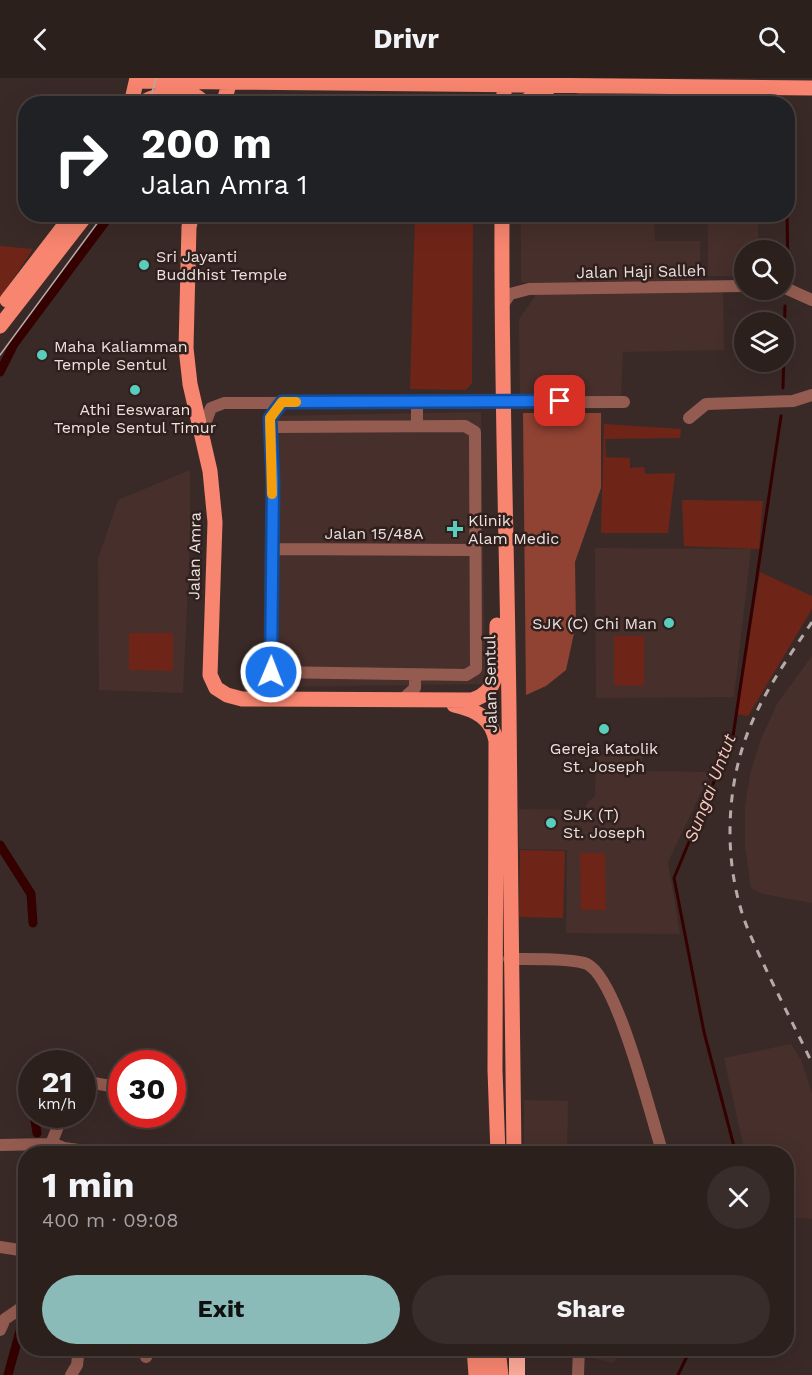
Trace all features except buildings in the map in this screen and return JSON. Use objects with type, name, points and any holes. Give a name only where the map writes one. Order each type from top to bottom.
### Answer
[{"type":"highway","points":[[517,1356],[518,1375]]},
{"type":"main road","points":[[140,96],[143,79],[504,81],[552,85],[789,83],[812,88]]},
{"type":"main road","points":[[226,96],[230,81]]},
{"type":"main road","points":[[533,96],[552,85]]},
{"type":"main road","points":[[158,96],[172,93],[196,96]]},
{"type":"main road","points":[[0,310],[68,222]]},
{"type":"main road","points":[[0,326],[81,222]]},
{"type":"main road","name":"Jalan Amra","points":[[190,222],[186,348],[200,435],[210,471],[214,522],[210,675],[216,688],[227,695],[279,700],[424,701]]},
{"type":"main road","name":"Jalan Sentul","points":[[502,222],[509,959],[514,1146]]},
{"type":"main road","points":[[424,701],[472,700],[485,696],[492,689],[496,677],[497,615],[506,600]]},
{"type":"main road","name":"Jalan Sentul","points":[[424,701],[477,712],[491,725],[496,741],[495,1070],[498,1146]]},
{"type":"main road","points":[[475,1356],[476,1375]]},
{"type":"main road","points":[[487,1375],[485,1361],[490,1356]]},
{"type":"main road","points":[[494,1356],[499,1358],[501,1375]]},
{"type":"main road","points":[[508,1375],[509,1356]]},
{"type":"street","name":"Jalan Haji Salleh","points":[[502,274],[510,282],[539,289]]},
{"type":"street","name":"Jalan Haji Salleh","points":[[502,306],[510,294],[539,289],[734,286]]},
{"type":"street","points":[[794,292],[812,300]]},
{"type":"street","points":[[689,418],[706,404],[793,401],[812,395]]},
{"type":"street","points":[[279,700],[271,672],[270,427],[272,411],[282,402]]},
{"type":"street","points":[[417,402],[417,426]]},
{"type":"street","points":[[200,435],[211,408],[224,403],[624,402]]},
{"type":"street","points":[[270,427],[465,426],[475,432],[476,669],[466,675],[271,672]]},
{"type":"street","name":"Jalan 15/48A","points":[[272,549],[475,550]]},
{"type":"street","points":[[401,701],[414,688],[415,674]]},
{"type":"street","points":[[509,959],[586,963],[598,971],[629,1043],[661,1146]]},
{"type":"street","points":[[47,1146],[56,1128]]},
{"type":"street","points":[[0,1145],[24,1146]]},
{"type":"street","points":[[0,1247],[18,1250]]},
{"type":"street","points":[[0,1330],[5,1319],[18,1309]]},
{"type":"street","points":[[71,1375],[77,1365],[78,1356]]},
{"type":"street","points":[[577,1356],[578,1375]]},
{"type":"shaded area","points":[[580,93],[729,96],[564,96]]},
{"type":"shaded area","points":[[415,222],[473,222],[472,383],[466,390],[410,389]]},
{"type":"shaded area","points":[[521,222],[654,222],[655,241],[700,241],[700,283],[540,285],[521,282]]},
{"type":"shaded area","points":[[708,222],[758,222],[758,240],[734,240],[734,276],[708,276]]},
{"type":"shaded area","points":[[0,246],[33,249],[0,298]]},
{"type":"shaded area","points":[[723,290],[724,350],[623,352],[621,398],[520,399],[519,319],[538,292]]},
{"type":"shaded area","points":[[481,412],[485,684],[263,687],[266,416]]},
{"type":"shaded area","points":[[523,413],[601,413],[601,488],[575,562],[576,624],[566,670],[546,686],[526,695]]},
{"type":"shaded area","points":[[604,424],[681,429],[680,438],[605,439],[606,457],[630,458],[630,468],[644,467],[645,474],[675,473],[668,533],[601,533]]},
{"type":"shaded area","points":[[190,470],[190,539],[183,693],[99,690],[98,559],[118,500]]},
{"type":"shaded area","points":[[682,500],[763,501],[759,549],[684,546]]},
{"type":"shaded area","name":"SJK (C) Chi Man","points":[[595,548],[751,549],[734,697],[596,698]]},
{"type":"shaded area","points":[[760,572],[812,596],[812,609],[748,716],[737,714]]},
{"type":"shaded area","points":[[129,633],[173,633],[173,671],[129,670]]},
{"type":"shaded area","points":[[614,636],[644,636],[644,686],[614,685]]},
{"type":"shaded area","points":[[812,656],[812,903],[763,894],[751,888],[745,846],[745,807],[750,774],[761,739],[777,704]]},
{"type":"shaded area","points":[[596,755],[642,756],[642,771],[711,772],[668,862],[680,934],[566,933],[567,850],[519,849],[519,809],[584,810],[595,796]]},
{"type":"shaded area","points":[[520,850],[565,851],[563,918],[519,917]]},
{"type":"shaded area","points":[[580,853],[605,853],[606,910],[581,910]]},
{"type":"shaded area","points":[[791,1044],[801,1060],[812,1093],[812,1219],[794,1218],[794,1146],[743,1146],[724,1058]]},
{"type":"shaded area","points":[[524,1100],[568,1101],[567,1146],[524,1146]]},
{"type":"shaded area","points":[[586,1356],[620,1356],[613,1363]]},
{"type":"waterway","points":[[0,372],[14,344],[105,222]]},
{"type":"waterway","name":"Sungai Untut","points":[[787,222],[787,240]]},
{"type":"waterway","name":"Sungai Untut","points":[[783,388],[785,306]]},
{"type":"waterway","name":"Sungai Untut","points":[[734,1146],[704,1032],[674,878],[733,736],[781,416]]},
{"type":"waterway","points":[[0,845],[31,894],[33,923]]},
{"type":"waterway","points":[[36,1128],[37,1133]]},
{"type":"waterway","points":[[8,1375],[18,1338]]},
{"type":"waterway","name":"Sungai Untut","points":[[678,1375],[687,1356]]},
{"type":"tram line","points":[[151,96],[156,78]]},
{"type":"tram line","points":[[0,355],[98,222]]},
{"type":"railway","points":[[812,622],[770,686],[750,727],[735,776],[730,830],[735,883],[749,932],[812,1063]]},
{"type":"slow traffic","points":[[272,494],[270,418],[272,411],[282,402],[296,402]]},
{"type":"place","name":"Sri Jayanti Buddhist Temple","points":[[144,265]]},
{"type":"place","name":"Maha Kaliamman Temple Sentul","points":[[42,355]]},
{"type":"place","name":"Athi Eeswaran Temple Sentul Timur","points":[[135,390]]},
{"type":"place","name":"Klinik Alam Medic","points":[[455,529]]},
{"type":"place","name":"SJK (C) Chi Man","points":[[669,623]]},
{"type":"place","name":"Gereja Katolik St. Joseph","points":[[604,729]]},
{"type":"place","name":"SJK (T) St. Joseph","points":[[551,823]]},
{"type":"route","points":[[271,672],[273,482],[270,418],[272,411],[282,402],[560,401]]}]
